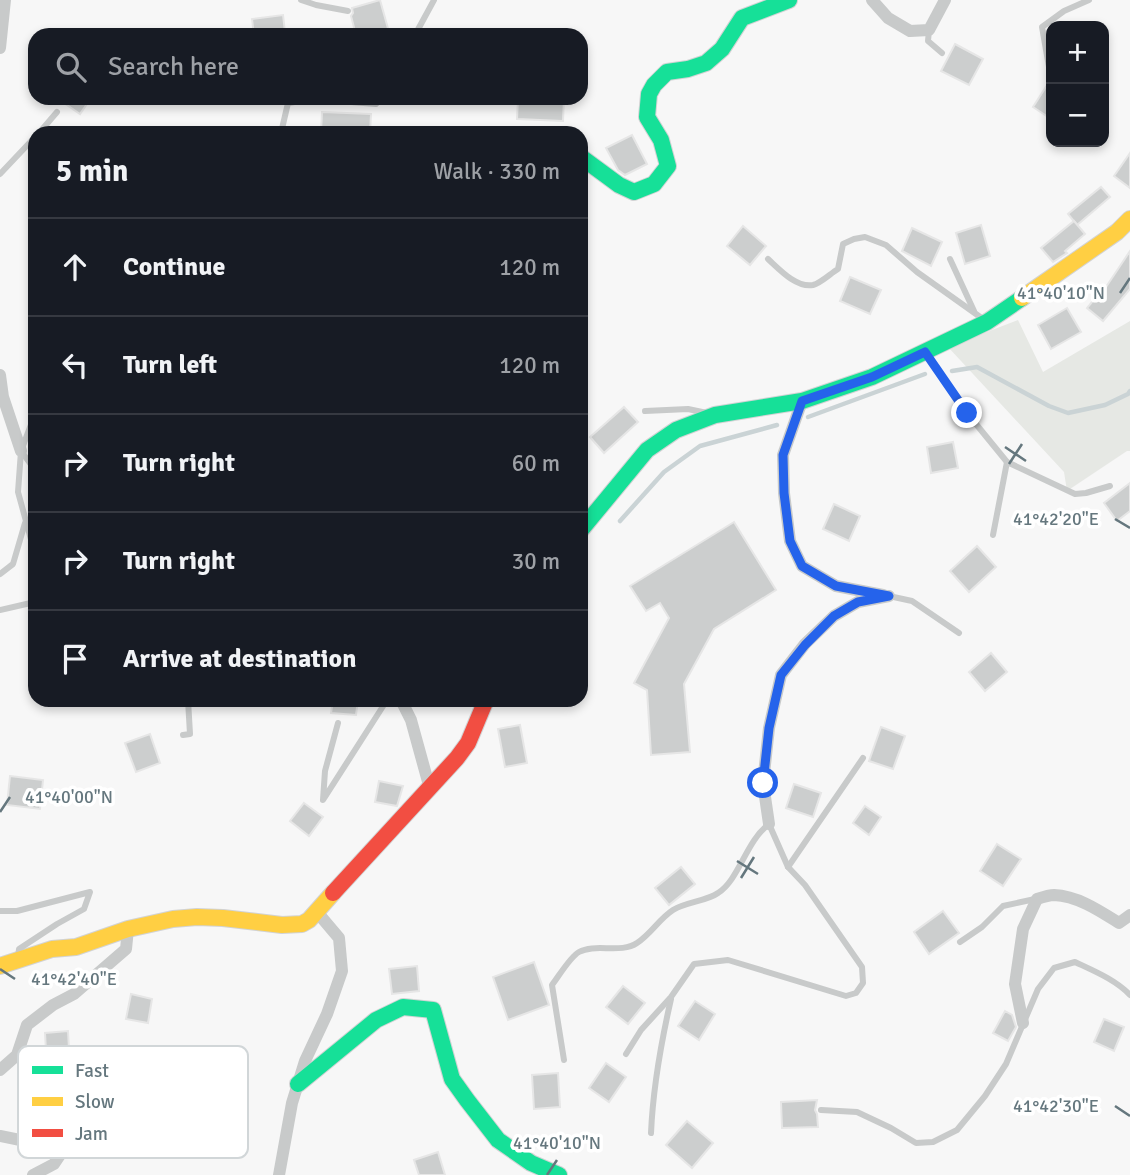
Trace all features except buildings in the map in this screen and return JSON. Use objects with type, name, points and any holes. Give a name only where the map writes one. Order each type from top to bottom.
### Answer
[{"type":"street","points":[[0,48],[5,0]]},
{"type":"street","points":[[588,162],[619,185],[634,192],[654,184],[668,166],[661,140],[646,117],[649,94],[654,85],[667,72],[706,63],[722,50],[742,18],[789,0]]},
{"type":"street","points":[[872,0],[888,19],[910,31],[929,30],[945,0]]},
{"type":"street","points":[[588,522],[647,450],[676,430],[715,415],[802,401],[872,377],[925,352],[981,318],[1117,232],[1130,219]]},
{"type":"street","points":[[0,375],[3,397],[21,452]]},
{"type":"street","points":[[802,401],[783,455],[790,541],[802,566],[836,586],[889,596]]},
{"type":"street","points":[[769,824],[763,783],[769,728],[781,675],[805,645],[834,616],[858,602],[889,596]]},
{"type":"street","points":[[404,707],[411,720],[430,789]]},
{"type":"street","points":[[0,966],[52,949],[76,947],[128,929],[173,919],[197,917],[282,925],[302,924],[317,912],[457,758],[468,743],[483,707]]},
{"type":"street","points":[[1023,1023],[1015,984],[1023,929],[1037,899],[1052,895],[1070,898],[1097,909],[1119,923],[1130,915]]},
{"type":"street","points":[[279,1175],[292,1104],[305,1061],[327,1014],[342,971],[339,938],[317,912]]},
{"type":"street","points":[[20,1046],[27,1026],[53,1005],[74,994],[126,948],[128,929]]},
{"type":"street","points":[[298,1084],[376,1020],[403,1006],[433,1010],[452,1079],[467,1100],[498,1140],[531,1163],[559,1175]]},
{"type":"street","points":[[0,1070],[18,1052]]},
{"type":"street","points":[[0,1136],[18,1140]]},
{"type":"street","points":[[33,1175],[54,1164],[58,1158]]},
{"type":"lane","points":[[302,0],[348,10]]},
{"type":"lane","points":[[419,28],[434,0]]},
{"type":"lane","points":[[1050,21],[1063,11],[1089,0]]},
{"type":"lane","points":[[1046,24],[1042,27],[1046,50]]},
{"type":"lane","points":[[929,30],[928,41],[942,53]]},
{"type":"lane","points":[[283,126],[288,105]]},
{"type":"lane","points":[[45,126],[57,112]]},
{"type":"lane","points":[[0,174],[28,144]]},
{"type":"lane","points":[[768,259],[802,284],[814,285],[838,269],[843,244],[865,237],[886,245],[917,272],[981,318]]},
{"type":"lane","points":[[950,259],[981,318]]},
{"type":"lane","points":[[925,352],[967,413],[1007,462],[1075,494],[1110,486]]},
{"type":"lane","points":[[645,411],[688,409],[715,415]]},
{"type":"lane","points":[[28,433],[21,452],[18,492],[28,528]]},
{"type":"lane","points":[[21,452],[28,461]]},
{"type":"lane","points":[[993,535],[1007,462]]},
{"type":"lane","points":[[0,574],[13,564],[26,521]]},
{"type":"lane","points":[[889,596],[912,601],[959,633]]},
{"type":"lane","points":[[0,610],[28,604]]},
{"type":"lane","points":[[183,735],[190,734],[188,707]]},
{"type":"lane","points":[[338,723],[325,771],[323,800],[383,707]]},
{"type":"lane","points":[[788,867],[863,758]]},
{"type":"lane","points":[[564,1060],[552,985],[576,953],[628,947],[638,943],[666,914],[718,894],[729,882],[759,831],[769,824],[788,867],[805,885],[862,967],[863,982],[856,993],[846,996],[728,960],[694,964],[671,997],[641,1030],[626,1054]]},
{"type":"lane","points":[[0,911],[17,911],[90,892],[83,909],[19,949],[18,959]]},
{"type":"lane","points":[[960,942],[982,927],[1003,906],[1037,899]]},
{"type":"lane","points":[[821,1110],[857,1112],[916,1143],[933,1142],[957,1130],[985,1096],[1006,1064],[1038,989],[1054,968],[1075,962],[1130,995]]},
{"type":"lane","points":[[651,1133],[660,1046],[671,997]]},
{"type":"shaded area","points":[[1018,320],[1043,372],[1130,321],[1130,451],[1067,491],[1064,472],[948,347]]},
{"type":"waterway","points":[[952,371],[977,367],[1049,406],[1068,413],[1105,405],[1130,391]]},
{"type":"waterway","points":[[808,417],[925,374]]},
{"type":"waterway","points":[[620,521],[664,472],[700,446],[777,425]]},
{"type":"traffic: fast","points":[[588,162],[619,185],[634,192],[654,184],[668,166],[661,140],[647,117],[649,94],[654,85],[667,72],[706,63],[722,49],[742,18],[789,0]]},
{"type":"traffic: fast","points":[[588,522],[647,450],[676,430],[715,415],[802,401],[872,377],[987,322],[1022,298]]},
{"type":"traffic: fast","points":[[298,1084],[376,1020],[403,1007],[433,1010],[452,1079],[467,1100],[498,1140],[531,1163],[559,1175]]},
{"type":"traffic: slow","points":[[1022,298],[1117,232],[1130,219]]},
{"type":"traffic: slow","points":[[0,966],[52,949],[76,947],[128,929],[173,919],[223,918],[282,925],[302,924],[309,920],[333,893]]},
{"type":"traffic: jam","points":[[333,893],[457,758],[468,743],[483,707]]},
{"type":"route","points":[[763,783],[769,728],[781,675],[805,645],[834,616],[858,602],[889,596],[836,586],[802,566],[790,541],[783,455],[802,401],[872,377],[925,352],[967,413]]}]
